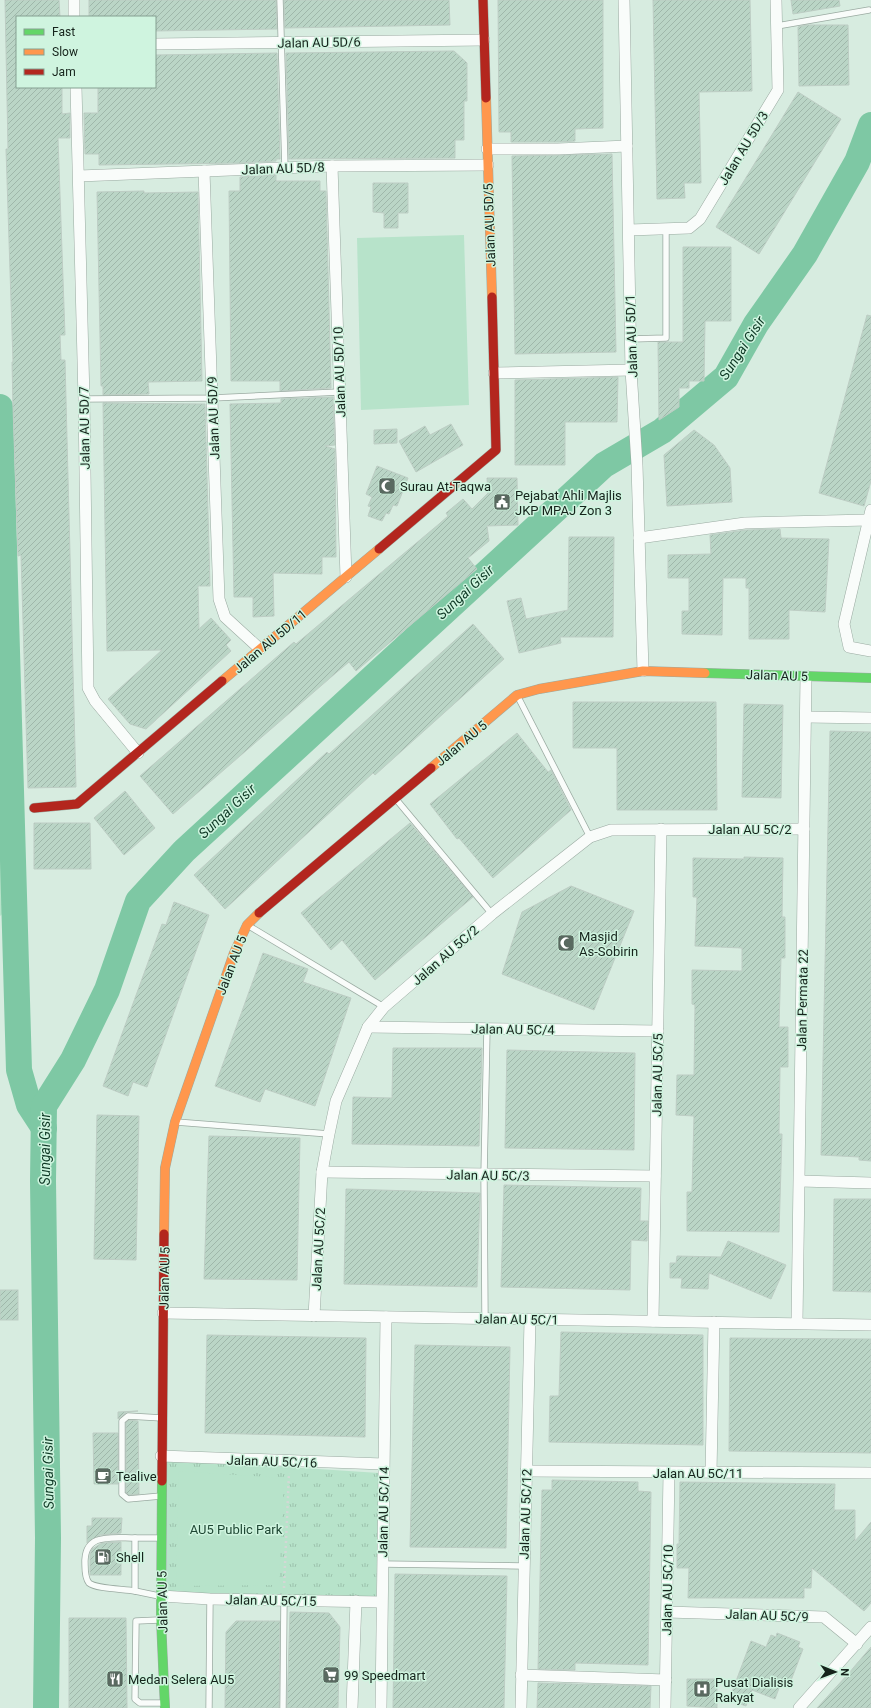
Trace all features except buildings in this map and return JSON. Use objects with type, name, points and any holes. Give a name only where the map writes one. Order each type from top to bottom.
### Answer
[{"type":"main road","name":"Jalan AU 5D/5","points":[[483,0],[496,450]]},
{"type":"main road","name":"Jalan AU 5D/11","points":[[34,808],[77,804],[496,450]]},
{"type":"main road","name":"Jalan AU 5","points":[[165,1706],[161,1620],[161,1456],[165,1168],[175,1122],[234,953],[247,925],[267,905],[517,695],[538,689],[642,671],[871,678]]},
{"type":"street","points":[[74,0],[74,16]]},
{"type":"street","name":"Jalan AU 5D/1","points":[[624,0],[630,339],[637,465],[642,671]]},
{"type":"street","name":"Jalan AU 5D/3","points":[[628,230],[689,228],[700,219],[778,90],[776,0]]},
{"type":"street","name":"Jalan AU 5D/6","points":[[156,44],[484,40]]},
{"type":"street","name":"Jalan AU 5D/7","points":[[76,88],[84,399],[88,688],[95,701],[138,752]]},
{"type":"street","points":[[487,149],[558,149],[627,146]]},
{"type":"street","name":"Jalan AU 5D/8","points":[[79,176],[332,166],[488,165]]},
{"type":"street","name":"Jalan AU 5D/10","points":[[332,166],[346,577]]},
{"type":"street","name":"Jalan AU 5D/9","points":[[204,171],[219,599],[226,617],[260,649]]},
{"type":"street","points":[[494,373],[631,370]]},
{"type":"street","points":[[639,538],[744,523],[870,515],[844,624],[849,647],[871,651]]},
{"type":"street","name":"Jalan Permata 22","points":[[798,1323],[806,676]]},
{"type":"street","points":[[806,717],[871,718]]},
{"type":"street","name":"Jalan AU 5C/5","points":[[653,1321],[661,829]]},
{"type":"street","name":"Jalan AU 5C/2","points":[[314,1316],[322,1172],[336,1101],[368,1027],[384,1007],[492,914],[590,837],[611,830],[804,829]]},
{"type":"street","name":"Jalan AU 5C/4","points":[[368,1027],[658,1031]]},
{"type":"street","name":"Jalan AU 5C/3","points":[[322,1172],[655,1176]]},
{"type":"street","points":[[800,1181],[871,1183]]},
{"type":"street","name":"Jalan AU 5C/1","points":[[163,1313],[530,1320],[871,1324]]},
{"type":"street","name":"Jalan AU 5C/14","points":[[381,1708],[386,1317]]},
{"type":"street","name":"Jalan AU 5C/12","points":[[521,1708],[523,1566],[530,1320]]},
{"type":"street","points":[[711,1473],[714,1322]]},
{"type":"street","name":"Jalan AU 5C/16","points":[[161,1456],[383,1464]]},
{"type":"street","name":"Jalan AU 5C/11","points":[[526,1470],[669,1473],[871,1473]]},
{"type":"street","name":"Jalan AU 5C/10","points":[[666,1708],[669,1473]]},
{"type":"street","name":"Jalan AU 5C/15","points":[[161,1596],[210,1599],[284,1596],[382,1602]]},
{"type":"street","points":[[352,1708],[356,1601]]},
{"type":"street","name":"Jalan AU 5C/9","points":[[667,1612],[824,1617],[857,1644]]},
{"type":"street","points":[[799,1708],[871,1627]]},
{"type":"street","points":[[521,1675],[666,1680]]},
{"type":"lane","points":[[280,0],[285,168]]},
{"type":"lane","points":[[777,26],[869,10]]},
{"type":"lane","points":[[630,339],[666,338],[666,229]]},
{"type":"lane","points":[[84,399],[212,398],[339,392]]},
{"type":"lane","points":[[517,695],[590,837]]},
{"type":"lane","points":[[395,798],[492,914]]},
{"type":"lane","points":[[247,925],[384,1007]]},
{"type":"lane","points":[[485,1318],[484,1175],[487,1029]]},
{"type":"lane","points":[[175,1122],[329,1134]]},
{"type":"lane","points":[[161,1496],[128,1499],[122,1494],[122,1421],[128,1416],[162,1418]]},
{"type":"lane","points":[[135,1538],[135,1591]]},
{"type":"lane","points":[[161,1538],[98,1539],[92,1542],[84,1556],[86,1576],[90,1584],[100,1587],[161,1596]]},
{"type":"lane","points":[[382,1564],[523,1566]]},
{"type":"lane","points":[[283,1708],[284,1596]]},
{"type":"lane","points":[[209,1708],[210,1599]]},
{"type":"lane","points":[[161,1620],[136,1621],[135,1699],[140,1703],[165,1706]]},
{"type":"path","points":[[281,1472],[296,1473]]},
{"type":"path","points":[[284,1596],[289,1472],[287,1474]]},
{"type":"green space","points":[[464,235],[469,405],[361,410],[357,238]]},
{"type":"green space","points":[[0,852],[4,852],[6,911],[0,916]]},
{"type":"green space","name":"AU5 Public Park","points":[[166,1459],[379,1473],[376,1598],[164,1592]]},
{"type":"green space","points":[[179,1471],[284,1478],[279,1585],[176,1586]]},
{"type":"waterway","name":"Sungai Gisir","points":[[46,1708],[48,1538],[43,1181],[44,1106],[73,1060],[107,990],[138,901],[184,851],[604,465],[662,431],[726,377],[756,324],[805,254],[857,162],[871,125]]},
{"type":"waterway","points":[[0,407],[19,1070],[29,1105],[44,1128]]},
{"type":"traffic: fast","points":[[705,673],[871,678]]},
{"type":"traffic: fast","points":[[162,1481],[161,1620],[165,1708]]},
{"type":"traffic: slow","points":[[486,98],[492,297]]},
{"type":"traffic: slow","points":[[222,681],[379,549]]},
{"type":"traffic: slow","points":[[431,768],[517,695],[539,689],[643,671],[705,673]]},
{"type":"traffic: slow","points":[[164,1234],[165,1168],[175,1122],[234,953],[247,925],[259,913]]},
{"type":"traffic: jam","points":[[483,0],[486,98]]},
{"type":"traffic: jam","points":[[379,549],[496,450],[492,297]]},
{"type":"traffic: jam","points":[[34,808],[77,804],[222,681]]},
{"type":"traffic: jam","points":[[259,913],[431,768]]},
{"type":"traffic: jam","points":[[162,1481],[164,1234]]},
{"type":"place","name":"Surau At-Taqwa","points":[[387,486]]},
{"type":"place","name":"Pejabat Ahli Majlis JKP MPAJ Zon 3","points":[[502,502]]},
{"type":"place","name":"Masjid As-Sobirin","points":[[566,943]]},
{"type":"place","name":"Tealive","points":[[103,1476]]},
{"type":"place","name":"Shell","points":[[103,1557]]},
{"type":"place","name":"99 Speedmart","points":[[331,1675]]},
{"type":"place","name":"Medan Selera AU5","points":[[115,1679]]},
{"type":"place","name":"Pusat Dialisis Rakyat","points":[[702,1689]]}]
